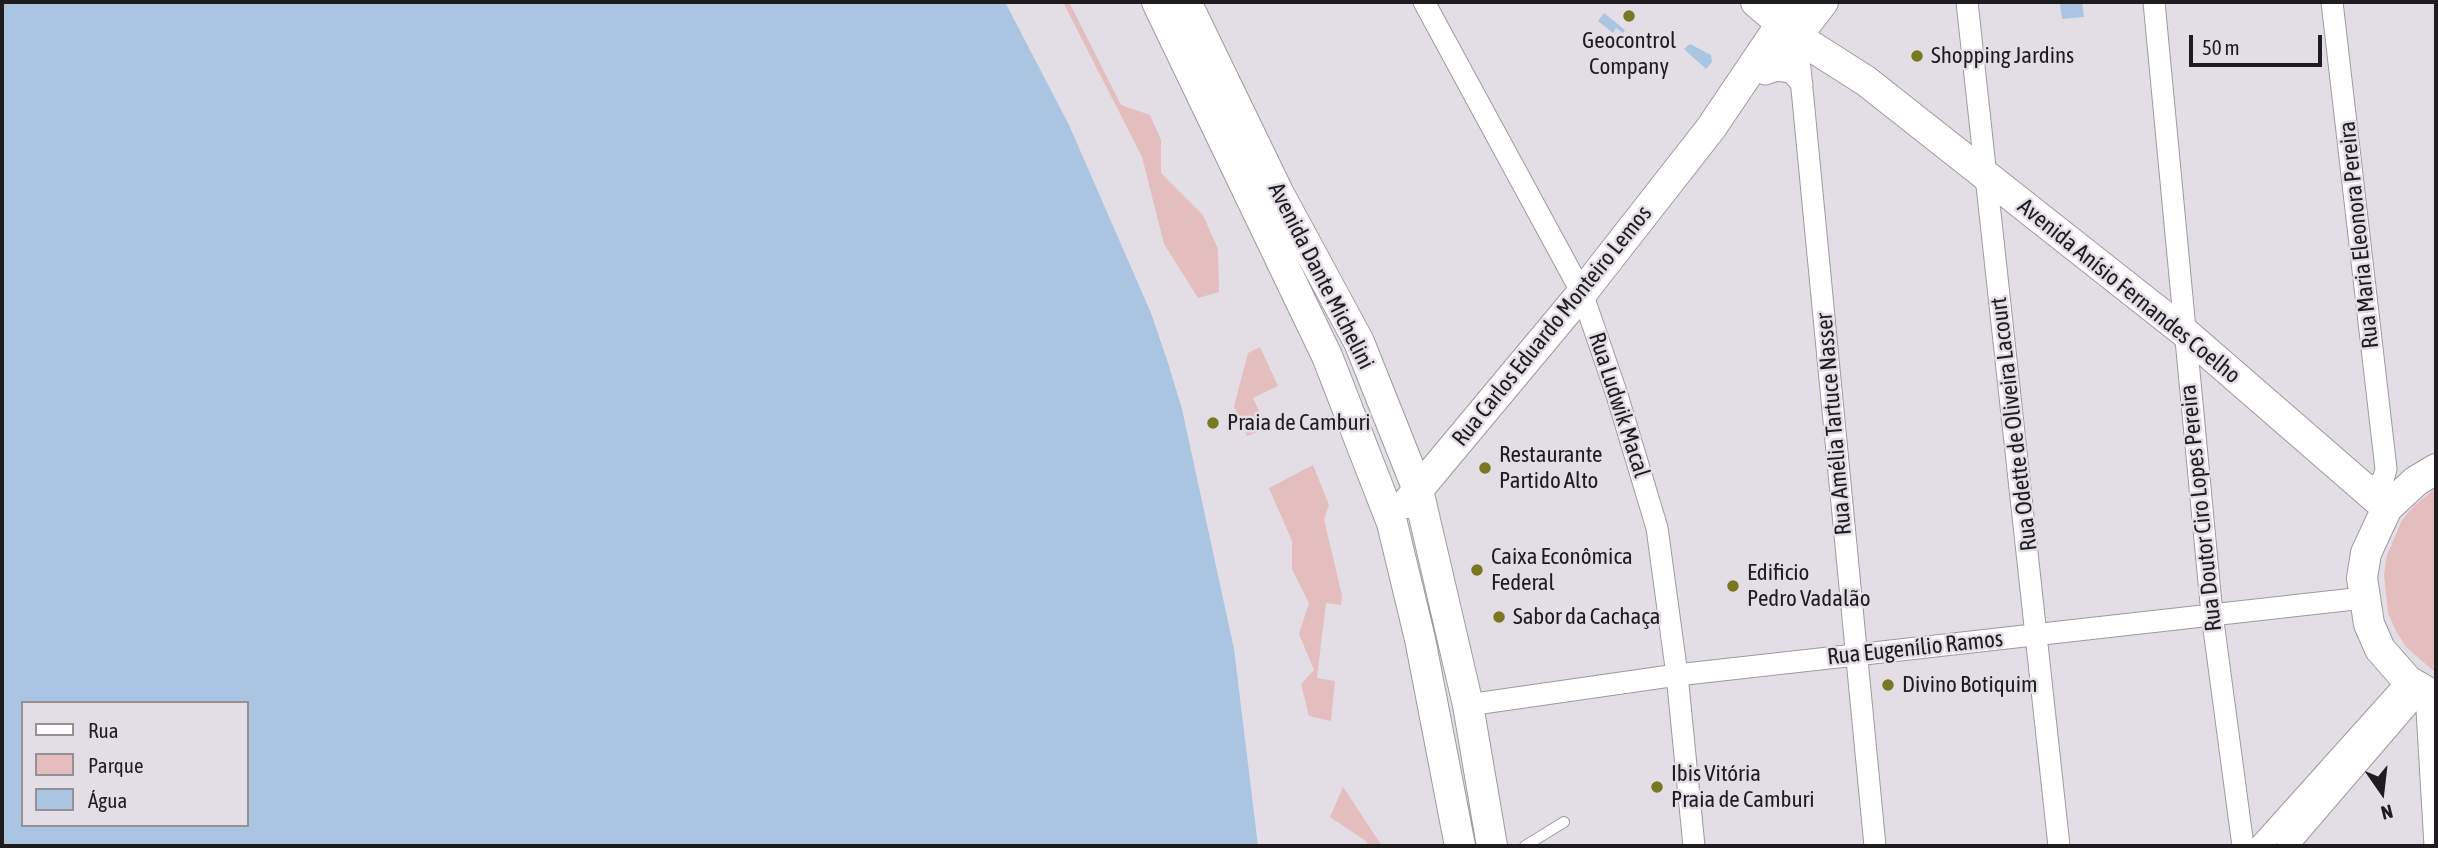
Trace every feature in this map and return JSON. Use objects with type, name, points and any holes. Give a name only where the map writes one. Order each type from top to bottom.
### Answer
[{"type":"main road","name":"Avenida Dante Michelini","points":[[1157,2],[1327,356],[1392,523],[1420,639],[1460,846]]},
{"type":"main road","name":"Avenida Dante Michelini","points":[[1186,2],[1279,194],[1359,342],[1418,490],[1468,705],[1492,846]]},
{"type":"main road","name":"Avenida Anísio Fernandes Coelho","points":[[1756,2],[1796,14],[1866,81],[2387,490]]},
{"type":"main road","name":"Rua Carlos Eduardo Monteiro Lemos","points":[[1392,523],[1582,293],[1796,14]]},
{"type":"main road","name":"Rua Carlos Eduardo Monteiro Lemos","points":[[1711,128],[1765,74],[1796,14]]},
{"type":"main road","points":[[1398,443],[1419,451],[1452,448]]},
{"type":"main road","points":[[2423,690],[2381,649],[2369,624],[2363,598],[2366,553],[2387,490],[2436,469]]},
{"type":"street","name":"Rua Ludwik Macal","points":[[1424,2],[1582,293],[1617,395],[1657,528],[1677,675],[1694,846]]},
{"type":"street","name":"Rua Odette de Oliveira Lacourt","points":[[1967,2],[2059,846]]},
{"type":"street","name":"Rua Doutor Ciro Lopes Pereira","points":[[2154,2],[2183,331],[2212,614],[2243,846]]},
{"type":"street","name":"Rua Maria Eleonora Pereira","points":[[2332,2],[2387,490]]},
{"type":"street","name":"Rua Amélia Tartuce Nasser","points":[[1796,14],[1875,846]]},
{"type":"street","points":[[1765,74],[1777,70],[1791,72],[1802,84]]},
{"type":"street","name":"Rua Eugenílio Ramos","points":[[1468,705],[1677,675],[2363,598]]},
{"type":"street","points":[[2260,846],[2423,690]]},
{"type":"street","points":[[2287,846],[2423,690]]},
{"type":"street","points":[[2423,690],[2435,846]]},
{"type":"lane","points":[[1525,846],[1564,822]]},
{"type":"green space","points":[[1063,2],[1069,2],[1121,105],[1150,115],[1161,140],[1161,173],[1203,215],[1218,249],[1219,292],[1198,298],[1164,244],[1142,157]]},
{"type":"green space","points":[[1260,347],[1278,386],[1253,398],[1267,429],[1247,436],[1234,406],[1248,353]]},
{"type":"green space","points":[[1313,465],[1329,505],[1324,519],[1342,596],[1341,605],[1326,603],[1317,678],[1335,681],[1331,721],[1309,716],[1301,684],[1314,670],[1299,634],[1309,603],[1292,569],[1292,541],[1269,488]]},
{"type":"green space","points":[[2436,488],[2436,673],[2406,647],[2396,631],[2388,613],[2384,574],[2387,555],[2402,520]]},
{"type":"green space","points":[[1343,787],[1382,846],[1368,846],[1367,842],[1330,817]]},
{"type":"water","points":[[2,2],[1005,2],[1069,125],[1151,313],[1182,409],[1234,649],[1258,846],[2,846]]},
{"type":"water","points":[[2082,2],[2084,17],[2062,19],[2060,4]]},
{"type":"water","points":[[1604,13],[1625,30],[1623,33],[1616,28],[1613,33],[1598,21]]},
{"type":"water","points":[[1690,44],[1711,55],[1712,62],[1706,69],[1684,49]]},
{"type":"place","name":"Geocontrol Company","points":[[1629,16]]},
{"type":"place","name":"Shopping Jardins","points":[[1917,56]]},
{"type":"place","name":"Praia de Camburi","points":[[1213,423]]},
{"type":"place","name":"Restaurante Partido Alto","points":[[1485,468]]},
{"type":"place","name":"Caixa Econômica Federal","points":[[1477,570]]},
{"type":"place","name":"Edificio Pedro Vadalão","points":[[1733,586]]},
{"type":"place","name":"Sabor da Cachaça","points":[[1499,617]]},
{"type":"place","name":"Divino Botiquim","points":[[1888,685]]},
{"type":"place","name":"Ibis Vitória Praia de Camburi","points":[[1657,787]]}]
